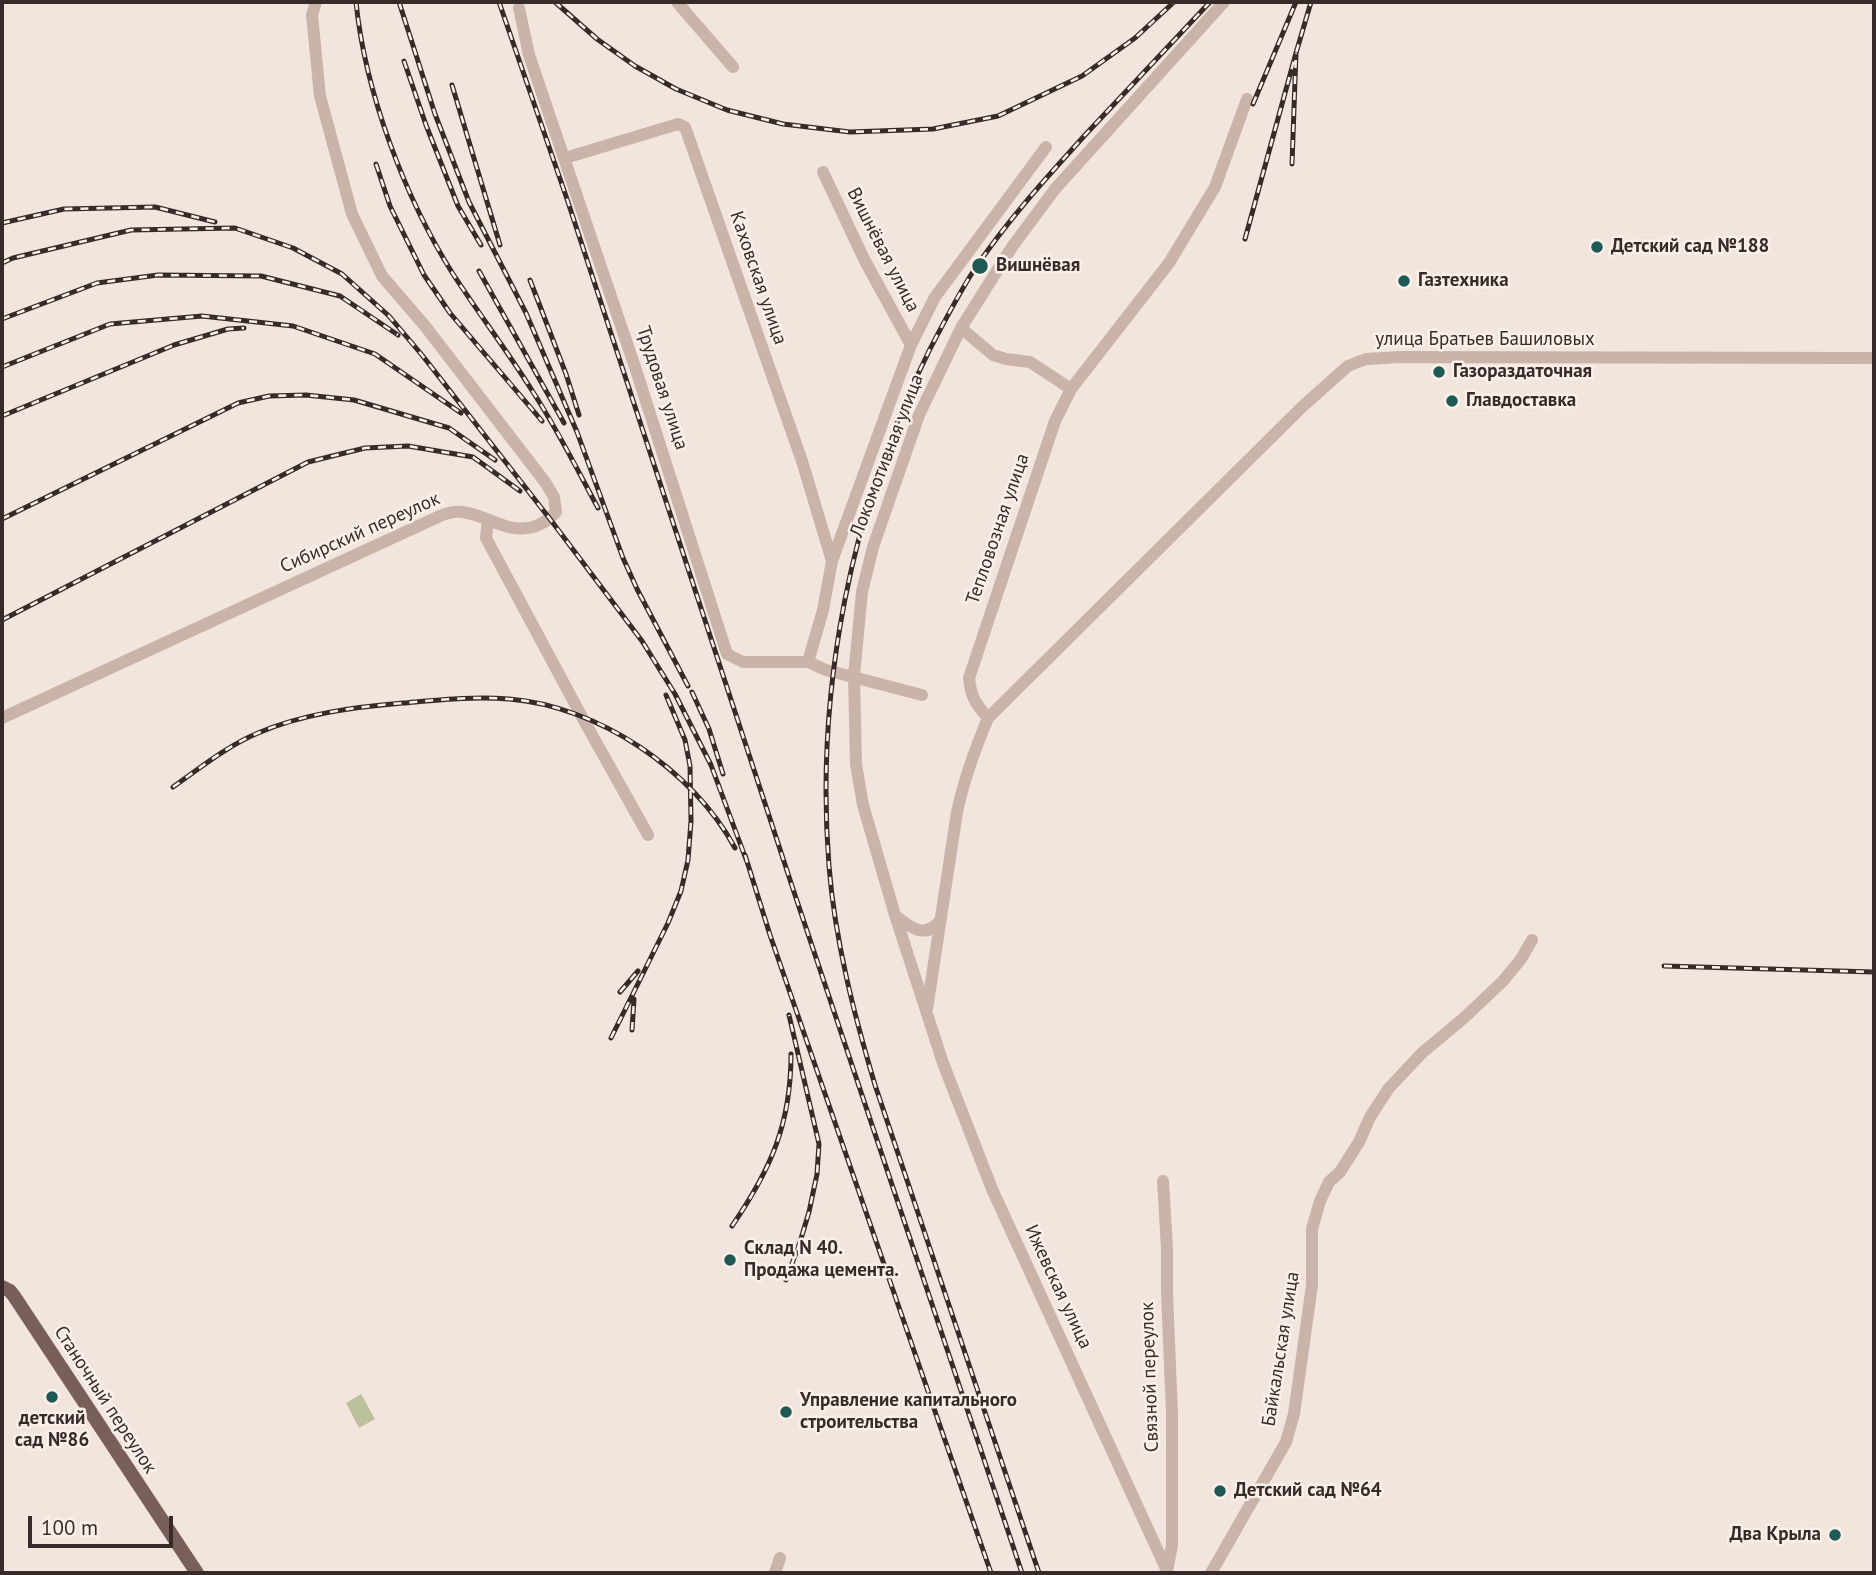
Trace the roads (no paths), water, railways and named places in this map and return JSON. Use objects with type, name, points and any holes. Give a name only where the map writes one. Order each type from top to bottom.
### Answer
[{"type":"main road","name":"Станочный переулок","points":[[2,1287],[14,1296],[197,1573]]},
{"type":"street","points":[[305,2],[312,15]]},
{"type":"street","points":[[312,15],[316,2]]},
{"type":"street","points":[[677,2],[733,67]]},
{"type":"street","name":"Локомотивная улица","points":[[927,1011],[874,849],[857,779],[854,676],[862,592],[873,547],[919,415],[961,328],[1012,247],[1055,190],[1224,2]]},
{"type":"street","name":"Трудовая улица","points":[[519,8],[529,55],[635,367],[727,654],[743,663],[808,662],[826,670],[922,695]]},
{"type":"street","name":"Сибирский переулок","points":[[2,718],[440,516],[461,512],[512,529],[525,529],[550,519],[556,512],[554,498],[545,482],[425,326],[382,276],[352,214],[320,96],[312,15]]},
{"type":"street","name":"Тепловозная улица","points":[[988,718],[975,703],[968,678],[1055,421],[1070,389],[1169,263],[1214,187],[1247,99]]},
{"type":"street","name":"Каховская улица","points":[[565,158],[678,124],[685,127],[802,461],[832,561]]},
{"type":"street","points":[[808,662],[823,610],[832,561],[911,345],[935,297],[1046,147]]},
{"type":"street","name":"Вишнёвая улица","points":[[823,172],[864,261],[911,345]]},
{"type":"street","points":[[961,328],[993,355],[1030,362],[1070,389]]},
{"type":"street","name":"улица Братьев Башиловых","points":[[988,718],[1303,406],[1348,366],[1366,359],[1401,357],[1874,358]]},
{"type":"street","points":[[488,520],[486,538],[648,835]]},
{"type":"street","points":[[927,1011],[963,784],[988,718]]},
{"type":"street","points":[[895,915],[912,929],[919,931],[932,928],[940,919]]},
{"type":"street","name":"Байкальская улица","points":[[1212,1573],[1280,1453],[1294,1414],[1312,1285],[1312,1229],[1329,1182],[1340,1172],[1390,1087],[1422,1053],[1503,981],[1532,940]]},
{"type":"street","name":"Ижевская улица","points":[[927,1011],[943,1063],[992,1189],[1167,1572]]},
{"type":"street","name":"Связной переулок","points":[[1163,1181],[1172,1414],[1172,1545],[1167,1572]]},
{"type":"street","points":[[775,1573],[780,1558]]},
{"type":"railway","points":[[356,2],[368,72],[378,108],[419,212],[453,274],[542,406],[598,508]]},
{"type":"railway","points":[[399,2],[435,114],[469,202],[526,313],[577,432],[637,589],[688,686]]},
{"type":"railway","points":[[499,2],[567,199],[794,892],[1022,1573]]},
{"type":"railway","points":[[555,2],[597,39],[635,66],[676,89],[727,110],[783,124],[850,132],[933,129],[998,116],[1082,76],[1135,38],[1174,2]]},
{"type":"railway","points":[[1039,1573],[875,1085],[846,977],[832,894],[826,800],[834,667],[845,601],[879,472],[902,409],[957,299],[974,270],[1027,200],[1210,2]]},
{"type":"railway","points":[[1253,104],[1296,2]]},
{"type":"railway","points":[[1292,164],[1296,53],[1311,2]]},
{"type":"railway","points":[[1245,239],[1296,53]]},
{"type":"railway","points":[[404,61],[458,206],[481,245]]},
{"type":"railway","points":[[452,85],[500,245]]},
{"type":"railway","points":[[376,164],[390,206],[424,275],[450,313],[542,421]]},
{"type":"railway","points":[[2,223],[64,209],[155,207],[215,222]]},
{"type":"railway","points":[[2,263],[13,258],[131,230],[235,228],[293,248],[342,274],[389,316],[422,355],[642,641],[675,694],[711,765],[747,862]]},
{"type":"railway","points":[[479,271],[564,423]]},
{"type":"railway","points":[[2,319],[97,283],[158,275],[261,276],[340,296],[398,335]]},
{"type":"railway","points":[[530,280],[579,415]]},
{"type":"railway","points":[[2,367],[110,324],[202,316],[293,326],[375,354],[461,413]]},
{"type":"railway","points":[[2,416],[174,345],[228,329],[244,328]]},
{"type":"railway","points":[[2,519],[238,403],[269,396],[306,395],[354,400],[449,428],[495,460]]},
{"type":"railway","points":[[2,620],[308,462],[365,448],[408,446],[473,457],[520,491]]},
{"type":"railway","points":[[692,692],[709,729],[723,774]]},
{"type":"railway","points":[[611,1038],[668,923],[681,891],[688,860],[691,821],[690,766],[685,740],[666,695]]},
{"type":"railway","points":[[173,787],[235,744],[292,721],[329,712],[385,705],[456,699],[509,699],[543,704],[576,714],[640,747],[669,768],[694,793],[717,819],[735,848]]},
{"type":"railway","points":[[745,855],[770,935],[991,1573]]},
{"type":"railway","points":[[1664,966],[1874,972]]},
{"type":"railway","points":[[620,992],[638,971]]},
{"type":"railway","points":[[632,1030],[634,999]]},
{"type":"railway","points":[[786,1280],[809,1212],[817,1174],[819,1144],[789,1015]]},
{"type":"railway","points":[[732,1226],[758,1185],[776,1145],[787,1102],[791,1054]]},
{"type":"place","name":"Детский сад №188","points":[[1597,247]]},
{"type":"place","name":"Вишнёвая","points":[[980,266]]},
{"type":"place","name":"Газтехника","points":[[1404,281]]},
{"type":"place","name":"Газораздаточная","points":[[1439,372]]},
{"type":"place","name":"Главдоставка","points":[[1452,401]]},
{"type":"place","name":"Склад N 40. Продажа цемента.","points":[[730,1260]]},
{"type":"place","name":"детский сад №86","points":[[52,1397]]},
{"type":"place","name":"Управление капитального строительства","points":[[786,1412]]},
{"type":"place","name":"Детский сад №64","points":[[1220,1491]]},
{"type":"place","name":"Два Крыла","points":[[1835,1535]]}]
